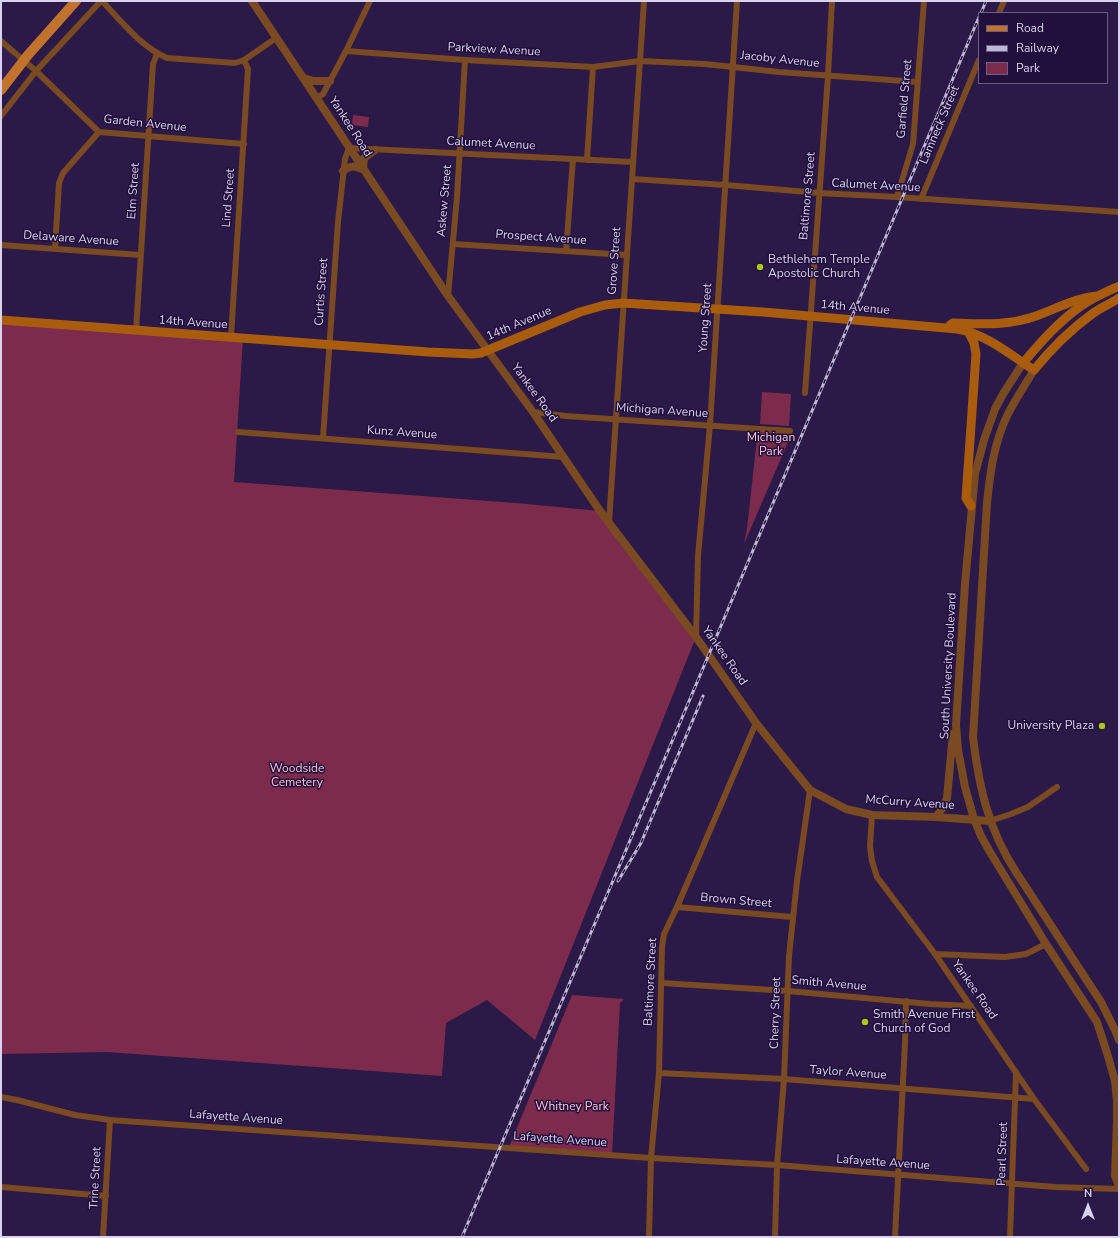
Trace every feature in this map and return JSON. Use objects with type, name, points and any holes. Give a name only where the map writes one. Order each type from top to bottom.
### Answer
[{"type":"main road","points":[[1,90],[23,61],[76,1]]},
{"type":"main road","name":"South University Boulevard","points":[[1023,363],[1054,328],[1081,306],[1097,296],[1119,286]]},
{"type":"main road","points":[[943,328],[953,323],[991,325],[1014,322],[1035,316],[1083,297],[1097,296]]},
{"type":"main road","points":[[1034,370],[1050,351],[1065,337],[1093,314],[1119,298]]},
{"type":"main road","name":"14th Avenue","points":[[1,320],[329,345],[474,354],[488,350],[580,312],[605,305],[623,303],[717,308],[968,331],[993,342],[1034,370]]},
{"type":"main road","points":[[968,331],[974,343],[976,354],[966,498],[971,506]]},
{"type":"street","points":[[1,116],[36,71],[101,1],[137,37],[158,54],[167,58],[235,63],[244,60],[276,38]]},
{"type":"street","name":"Yankee Road","points":[[252,1],[448,296],[533,412],[600,511],[696,637],[756,723],[810,790]]},
{"type":"street","points":[[317,98],[323,94],[370,1]]},
{"type":"street","name":"Grove Street","points":[[609,522],[644,1]]},
{"type":"street","name":"Young Street","points":[[696,637],[698,556],[710,426],[737,1]]},
{"type":"street","name":"Baltimore Street","points":[[806,393],[832,1]]},
{"type":"street","name":"Garfield Street","points":[[897,197],[913,144],[924,1]]},
{"type":"street","points":[[999,12],[1004,1]]},
{"type":"street","name":"Garden Avenue","points":[[1,41],[36,71],[99,132],[244,144]]},
{"type":"street","name":"Parkview Avenue","points":[[346,51],[465,60],[593,67],[640,61]]},
{"type":"street","name":"Elm Street","points":[[136,331],[153,64],[158,54]]},
{"type":"street","name":"Lind Street","points":[[231,337],[248,69],[244,60]]},
{"type":"street","name":"Askew Street","points":[[448,296],[460,154],[465,60]]},
{"type":"street","name":"Jacoby Avenue","points":[[640,61],[732,66],[779,72],[918,82]]},
{"type":"street","name":"Lamneck Street","points":[[921,199],[978,62]]},
{"type":"street","points":[[588,160],[593,67]]},
{"type":"street","points":[[304,78],[330,81]]},
{"type":"street","points":[[55,249],[58,183],[63,173],[99,132]]},
{"type":"street","name":"Calumet Avenue","points":[[349,148],[633,162]]},
{"type":"street","name":"Curtis Street","points":[[323,438],[343,171],[349,148]]},
{"type":"street","points":[[343,171],[348,167],[354,166],[363,170],[364,158],[375,150]]},
{"type":"street","points":[[566,251],[573,159]]},
{"type":"street","name":"Calumet Avenue","points":[[632,179],[819,193],[1119,212]]},
{"type":"street","name":"Prospect Avenue","points":[[453,244],[627,254]]},
{"type":"street","name":"Delaware Avenue","points":[[1,245],[140,255]]},
{"type":"street","name":"South University Boulevard","points":[[1023,363],[1003,394],[989,424],[975,474],[971,506],[956,725],[960,763],[974,819],[990,852],[1046,944],[1097,1022],[1115,1081],[1117,1100],[1115,1176],[1119,1186]]},
{"type":"street","points":[[1034,370],[1011,408],[1003,426],[993,459],[987,496],[973,737],[979,781],[994,830],[1010,862],[1101,1002],[1119,1040]]},
{"type":"street","name":"Michigan Avenue","points":[[533,412],[790,431]]},
{"type":"street","name":"Kunz Avenue","points":[[238,432],[564,457]]},
{"type":"street","name":"Baltimore Street","points":[[649,1237],[651,1158],[659,1073],[664,934],[756,723]]},
{"type":"street","points":[[936,817],[944,806],[947,798],[952,744],[956,725]]},
{"type":"street","points":[[990,821],[1028,807],[1057,787]]},
{"type":"street","name":"McCurry Avenue","points":[[810,790],[846,809],[872,815],[936,817],[990,821]]},
{"type":"street","name":"Cherry Street","points":[[775,1237],[777,1165],[784,1079],[792,917],[810,790]]},
{"type":"street","name":"Yankee Road","points":[[872,815],[870,846],[872,861],[877,877],[935,954],[1034,1099],[1086,1168]]},
{"type":"street","name":"Brown Street","points":[[677,907],[792,917]]},
{"type":"street","points":[[935,954],[1005,957],[1026,954],[1046,944]]},
{"type":"street","name":"Smith Avenue","points":[[662,983],[788,991],[971,1006]]},
{"type":"street","points":[[895,1237],[906,1001]]},
{"type":"street","name":"Pearl Street","points":[[1010,1237],[1016,1072]]},
{"type":"street","name":"Taylor Avenue","points":[[659,1073],[784,1079],[1034,1099]]},
{"type":"street","name":"Lafayette Avenue","points":[[1,1097],[75,1115],[110,1120],[651,1158],[777,1165],[1056,1186],[1119,1189]]},
{"type":"street","name":"Trine Street","points":[[104,1237],[110,1120]]},
{"type":"street","points":[[1,1187],[106,1196]]},
{"type":"shaded area","points":[[1,41],[23,61],[1,90]]},
{"type":"green space","points":[[353,115],[369,117],[368,127],[352,125]]},
{"type":"green space","name":"Woodside Cemetery","points":[[1,320],[243,338],[234,482],[516,503],[600,511],[696,637],[535,1040],[487,1000],[446,1023],[442,1076],[107,1052],[1,1054]]},
{"type":"green space","points":[[762,392],[791,394],[789,426],[760,424]]},
{"type":"green space","name":"Michigan Park","points":[[758,429],[790,431],[789,440],[744,544],[747,529]]},
{"type":"green space","name":"Whitney Park","points":[[572,995],[624,999],[620,1003],[612,1155],[509,1147]]},
{"type":"railway","points":[[981,12],[986,1]]},
{"type":"railway","points":[[462,1237],[978,19]]},
{"type":"railway","points":[[618,881],[641,843],[703,696]]},
{"type":"place","name":"Bethlehem Temple Apostolic Church","points":[[760,267]]},
{"type":"place","name":"University Plaza","points":[[1102,726]]},
{"type":"place","name":"Smith Avenue First Church of God","points":[[865,1022]]}]
